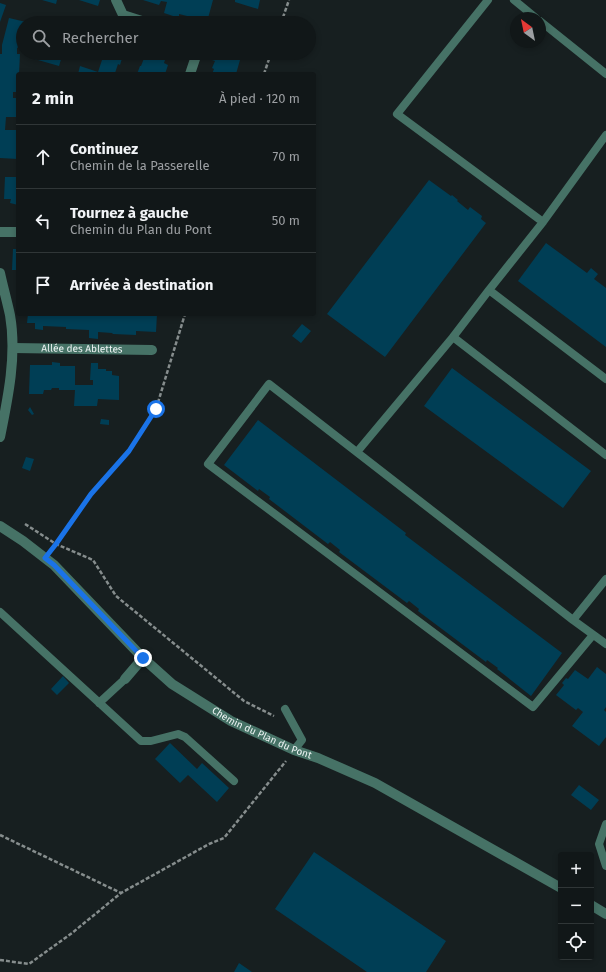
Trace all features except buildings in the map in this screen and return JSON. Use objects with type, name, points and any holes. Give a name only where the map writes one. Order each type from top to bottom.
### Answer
[{"type":"street","points":[[116,0],[123,16]]},
{"type":"street","points":[[191,72],[194,60]]},
{"type":"street","points":[[0,232],[16,232]]},
{"type":"street","points":[[0,273],[10,316],[13,348],[8,395],[0,437]]},
{"type":"street","name":"Allée des Ablettes","points":[[13,348],[152,350]]},
{"type":"street","name":"Chemin du Plan du Pont","points":[[0,526],[23,541],[54,565],[143,658],[172,684],[231,722],[294,750],[318,758],[375,783],[558,886]]},
{"type":"street","points":[[125,679],[143,658]]},
{"type":"street","points":[[594,908],[606,914]]},
{"type":"lane","points":[[488,0],[397,114],[543,222]]},
{"type":"lane","points":[[514,0],[529,12]]},
{"type":"lane","points":[[546,26],[606,74]]},
{"type":"lane","points":[[358,452],[453,337],[543,222],[606,135]]},
{"type":"lane","points":[[489,290],[606,379]]},
{"type":"lane","points":[[453,337],[606,455]]},
{"type":"lane","points":[[593,635],[533,707],[208,464],[270,384],[573,620],[606,644]]},
{"type":"lane","points":[[573,620],[606,579]]},
{"type":"lane","points":[[0,612],[141,741],[151,741],[178,734],[185,737],[234,781]]},
{"type":"lane","points":[[99,703],[125,679]]},
{"type":"lane","points":[[285,708],[302,740],[294,750]]},
{"type":"lane","points":[[606,824],[599,844],[606,866]]},
{"type":"path","points":[[283,16],[288,0]]},
{"type":"path","points":[[265,72],[269,60]]},
{"type":"path","points":[[45,558],[91,494],[129,451],[156,409],[184,316]]},
{"type":"path","points":[[49,539],[56,544],[93,560],[116,596],[244,701],[277,718]]},
{"type":"path","points":[[0,960],[30,964],[121,894],[209,844],[224,838],[294,750]]},
{"type":"path","points":[[0,835],[121,894]]},
{"type":"route","points":[[143,658],[54,565],[45,558],[91,494],[129,451],[156,409]]}]
